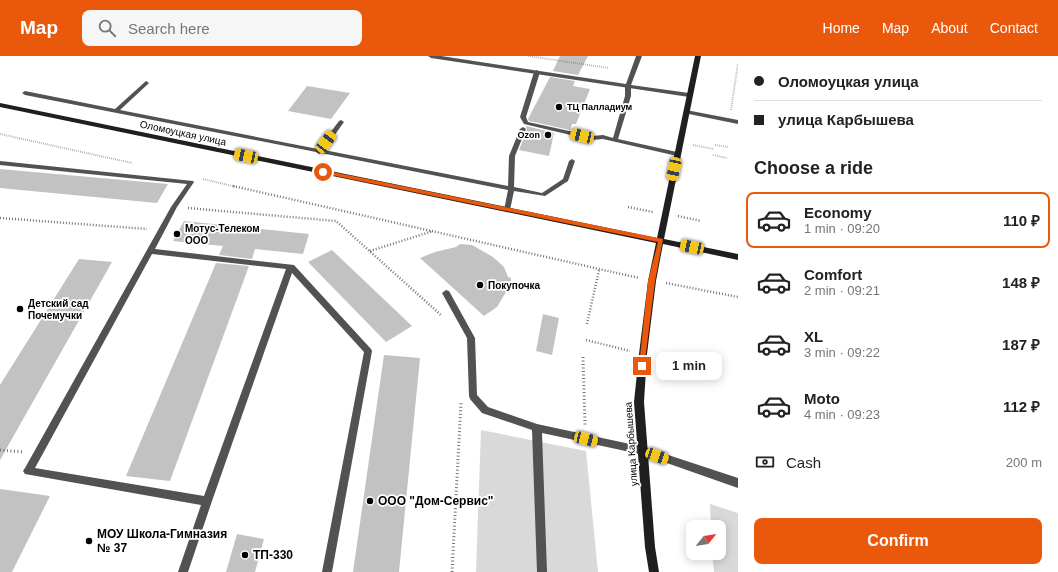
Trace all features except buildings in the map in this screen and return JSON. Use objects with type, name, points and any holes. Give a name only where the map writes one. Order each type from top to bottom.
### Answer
[{"type":"street","points":[[431,56],[689,95]]},
{"type":"street","points":[[615,140],[628,96],[628,86],[639,56]]},
{"type":"street","name":"улица Карбышева","points":[[654,572],[650,547],[644,451],[639,402],[643,354],[652,281],[661,240],[664,214],[698,56]]},
{"type":"street","points":[[537,72],[523,117],[526,122],[592,138],[603,137],[677,154]]},
{"type":"street","points":[[116,111],[146,84]]},
{"type":"street","points":[[25,93],[543,195],[566,180],[572,160]]},
{"type":"street","name":"Оломоуцкая улица","points":[[0,105],[738,257]]},
{"type":"street","points":[[686,112],[738,122]]},
{"type":"street","points":[[319,152],[342,122]]},
{"type":"street","points":[[507,210],[511,189],[512,156],[523,129]]},
{"type":"street","points":[[0,163],[191,182],[174,207],[28,471],[207,501]]},
{"type":"street","points":[[150,252],[291,267],[368,351],[327,572]]},
{"type":"street","points":[[183,572],[291,267]]},
{"type":"street","points":[[446,292],[470,338],[473,396],[485,410],[537,428],[644,451],[738,483]]},
{"type":"street","points":[[537,428],[542,572]]},
{"type":"path","points":[[528,56],[609,68]]},
{"type":"path","points":[[730,120],[738,63]]},
{"type":"path","points":[[0,134],[139,165]]},
{"type":"path","points":[[680,142],[714,150]]},
{"type":"path","points":[[715,145],[728,147]]},
{"type":"path","points":[[713,155],[727,158]]},
{"type":"path","points":[[201,179],[599,270],[738,297]]},
{"type":"path","points":[[174,207],[336,221],[447,319]]},
{"type":"path","points":[[628,207],[640,209]]},
{"type":"path","points":[[0,218],[162,230]]},
{"type":"path","points":[[370,251],[433,231]]},
{"type":"path","points":[[587,324],[599,270]]},
{"type":"path","points":[[586,340],[643,354]]},
{"type":"path","points":[[583,357],[586,439]]},
{"type":"path","points":[[452,572],[461,398]]},
{"type":"path","points":[[0,450],[38,454]]},
{"type":"shaded area","points":[[481,430],[586,451],[598,572],[476,572]]},
{"type":"shaded area","points":[[710,504],[738,513],[738,572],[714,572],[713,560],[726,560],[726,520],[711,520]]},
{"type":"place","name":"ТЦ Палладиум","points":[[559,107]]},
{"type":"place","name":"Ozon","points":[[548,135]]},
{"type":"place","name":"Мотус-Телеком ООО","points":[[177,234]]},
{"type":"place","name":"Покупочка","points":[[480,285]]},
{"type":"place","name":"Детский сад Почемучки","points":[[20,309]]},
{"type":"place","name":"ООО \"Дом-Сервис\"","points":[[370,501]]},
{"type":"place","name":"МОУ Школа-Гимназия № 37","points":[[89,541]]},
{"type":"place","name":"ТП-330","points":[[245,555]]},
{"type":"route","points":[[323,172],[661,240],[652,281],[642,366]]}]
